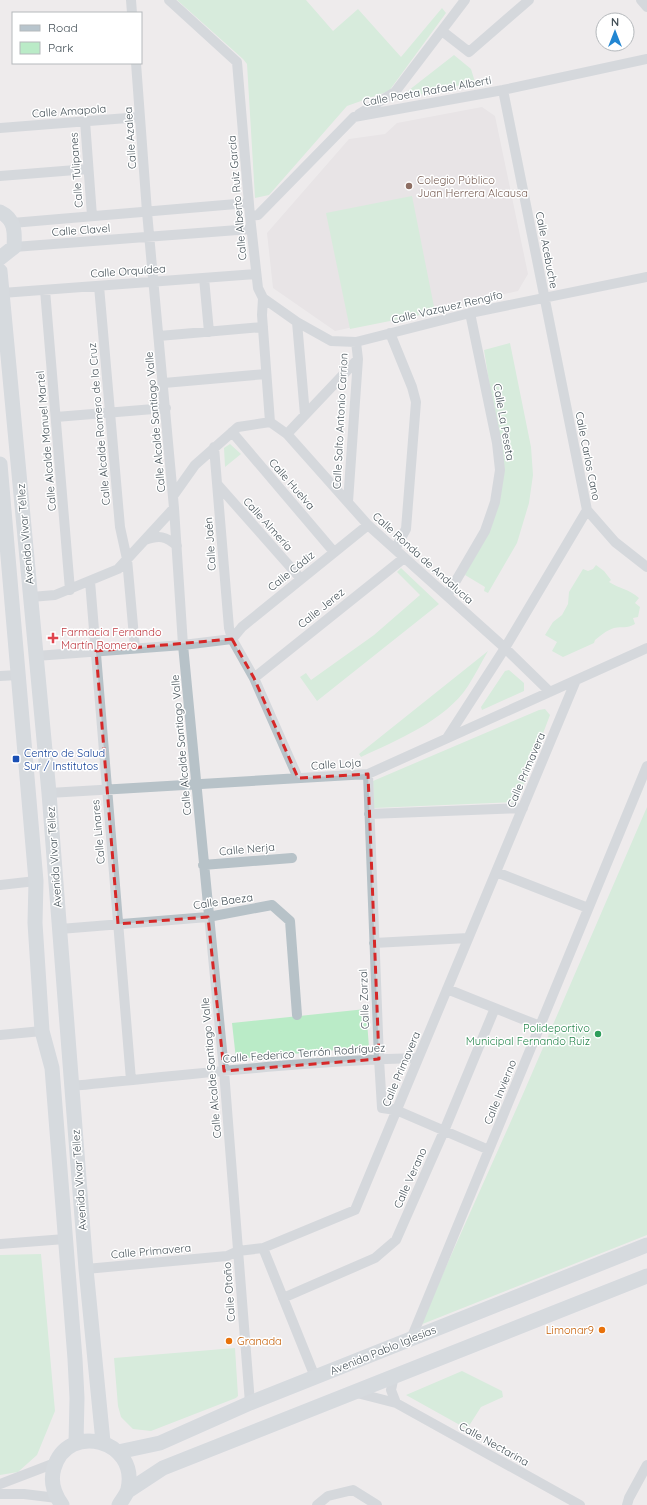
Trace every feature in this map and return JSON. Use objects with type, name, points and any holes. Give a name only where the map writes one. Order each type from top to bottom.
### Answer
[{"type":"street","points":[[131,0],[132,12]]},
{"type":"street","name":"Calle Alberto Ruiz García","points":[[169,0],[237,62],[248,204],[258,288],[263,298],[262,327],[270,422]]},
{"type":"street","points":[[354,117],[396,92],[465,0]]},
{"type":"street","points":[[442,30],[469,52],[529,0]]},
{"type":"street","points":[[641,0],[647,7]]},
{"type":"street","name":"Calle Poeta Rafael Alberti","points":[[250,216],[258,215],[354,117],[503,90],[647,59]]},
{"type":"street","name":"Calle Azalea","points":[[136,64],[147,212]]},
{"type":"street","name":"Calle Acebuche","points":[[503,90],[545,297]]},
{"type":"street","name":"Calle Amapola","points":[[0,128],[140,117]]},
{"type":"street","name":"Calle Tulipanes","points":[[85,121],[92,216]]},
{"type":"street","points":[[0,176],[88,169]]},
{"type":"street","name":"Calle Clavel","points":[[12,223],[248,204]]},
{"type":"street","points":[[0,212],[12,223],[15,233],[14,247],[0,258]]},
{"type":"street","points":[[147,212],[150,237]]},
{"type":"street","name":"Calle Clavel","points":[[14,247],[251,229]]},
{"type":"street","name":"Calle Alcalde Santiago Valle","points":[[150,237],[164,383],[183,645],[224,1071],[238,1251]]},
{"type":"street","name":"Avenida Vivar Téllez","points":[[0,271],[49,793],[86,1269],[103,1442]]},
{"type":"street","name":"Calle Orquídea","points":[[2,293],[256,274]]},
{"type":"street","name":"Calle Vazquez Rengifo","points":[[263,298],[297,322],[331,341],[356,342],[470,313],[647,277]]},
{"type":"street","points":[[204,278],[209,332]]},
{"type":"street","name":"Calle Alcalde Romero de la Cruz","points":[[99,286],[120,527],[127,559],[135,648]]},
{"type":"street","name":"Calle Alcalde Manuel Martel","points":[[45,290],[70,590]]},
{"type":"street","name":"Calle Carlos Cano","points":[[447,738],[505,648],[587,510],[545,297]]},
{"type":"street","name":"Calle La Peseta","points":[[447,596],[485,531],[495,502],[500,470],[498,443],[470,313]]},
{"type":"street","points":[[297,322],[305,415]]},
{"type":"street","points":[[159,336],[262,327]]},
{"type":"street","points":[[390,333],[412,387],[416,402],[406,529],[395,549]]},
{"type":"street","name":"Calle Salto Antonio Carrion","points":[[348,502],[358,358],[356,342]]},
{"type":"street","points":[[287,434],[358,358]]},
{"type":"street","points":[[164,383],[266,374]]},
{"type":"street","points":[[56,417],[166,408]]},
{"type":"street","points":[[173,496],[195,465],[238,427],[270,422]]},
{"type":"street","name":"Calle Ronda de Andalucia","points":[[270,422],[287,434],[368,525],[505,648],[550,692]]},
{"type":"street","name":"Calle Huelva","points":[[232,432],[334,552]]},
{"type":"street","name":"Calle Jaén","points":[[214,448],[229,628],[232,639],[254,678],[298,778]]},
{"type":"street","name":"Avenida Vivar Téllez","points":[[0,473],[36,881],[35,923],[42,1031],[52,1068],[75,1359],[77,1398],[76,1443]]},
{"type":"street","name":"Calle Almería","points":[[218,485],[301,578]]},
{"type":"street","points":[[31,597],[55,595],[118,569],[174,508]]},
{"type":"street","points":[[587,510],[615,542],[647,567]]},
{"type":"street","name":"Calle Cádiz","points":[[232,639],[242,628],[301,578],[368,525]]},
{"type":"street","points":[[145,540],[156,536],[162,537],[177,546]]},
{"type":"street","name":"Calle Jerez","points":[[254,678],[404,558]]},
{"type":"street","name":"Calle Linares","points":[[90,581],[131,1080]]},
{"type":"street","points":[[36,656],[183,645],[232,639]]},
{"type":"street","name":"Calle Loja","points":[[49,793],[368,774],[647,648]]},
{"type":"street","points":[[0,676],[18,675]]},
{"type":"street","name":"Calle Primavera","points":[[86,1269],[227,1256],[238,1251],[263,1248],[354,1210],[576,680]]},
{"type":"street","name":"Calle Invierno","points":[[411,1339],[647,766]]},
{"type":"street","name":"Calle Zarzal","points":[[368,774],[382,1108],[396,1110],[489,1150]]},
{"type":"street","points":[[369,814],[523,808]]},
{"type":"street","name":"Calle Nerja","points":[[203,865],[292,858]]},
{"type":"street","points":[[496,872],[588,908]]},
{"type":"street","points":[[0,885],[36,881]]},
{"type":"street","name":"Calle Baeza","points":[[60,929],[208,917],[272,906],[290,921],[297,1014]]},
{"type":"street","points":[[374,943],[468,938]]},
{"type":"street","points":[[447,989],[540,1026]]},
{"type":"street","name":"Calle Verano","points":[[284,1298],[375,1258],[396,1240],[444,1131],[495,1008]]},
{"type":"street","points":[[0,1035],[42,1031]]},
{"type":"street","name":"Calle Federico Terrón Rodríguez","points":[[72,1086],[224,1071],[379,1059],[418,1058]]},
{"type":"street","points":[[0,1244],[65,1239]]},
{"type":"street","name":"Avenida Pablo Iglesias","points":[[118,1452],[160,1443],[250,1403],[647,1245]]},
{"type":"street","points":[[263,1248],[315,1377]]},
{"type":"street","name":"Calle Otoño","points":[[238,1251],[250,1403]]},
{"type":"street","points":[[119,1505],[128,1491],[163,1468],[647,1276]]},
{"type":"street","points":[[394,1376],[391,1390],[396,1403]]},
{"type":"street","name":"Calle Nectarina","points":[[353,1392],[396,1403],[580,1505]]},
{"type":"street","points":[[60,1502],[52,1483],[52,1473],[55,1463],[67,1448],[76,1443],[90,1440],[103,1442],[118,1452],[124,1460],[128,1470],[128,1491]]},
{"type":"street","points":[[0,1484],[55,1463]]},
{"type":"street","points":[[627,1505],[628,1498],[647,1465]]},
{"type":"street","points":[[318,1505],[328,1496],[353,1490],[377,1505]]},
{"type":"street","points":[[0,1494],[24,1494],[60,1502]]},
{"type":"highlighted area","points":[[232,639],[254,678],[298,778],[368,774],[379,1059],[224,1071],[208,917],[118,924],[96,651]]},
{"type":"shaded area","name":"Colegio Público Juan Herrera Alcausa","points":[[482,107],[495,116],[528,274],[518,291],[335,331],[273,288],[267,233],[349,139],[385,134],[397,123]]},
{"type":"green space","points":[[177,0],[306,0],[333,31],[358,9],[401,57],[442,8],[446,13],[389,91],[347,106],[269,195],[255,198],[247,64]]},
{"type":"green space","points":[[454,55],[471,69],[475,82],[405,98],[404,94]]},
{"type":"green space","points":[[412,196],[435,312],[350,329],[326,213]]},
{"type":"green space","points":[[510,343],[531,447],[533,475],[529,503],[517,543],[488,593],[484,591],[485,587],[465,575],[503,470],[484,350]]},
{"type":"green space","points":[[230,444],[241,454],[225,467],[224,448]]},
{"type":"green space","points":[[596,565],[604,571],[611,580],[609,582],[639,598],[635,603],[640,607],[638,617],[633,618],[635,624],[611,629],[595,640],[594,643],[563,657],[552,651],[557,642],[545,635],[553,622],[562,615],[568,604],[569,592],[583,569],[588,571],[593,569]]},
{"type":"green space","points":[[401,568],[439,604],[317,701],[300,677],[306,673],[311,680],[374,635],[420,595],[397,572]]},
{"type":"green space","points":[[488,651],[468,686],[447,709],[434,719],[405,736],[361,757],[359,754]]},
{"type":"green space","points":[[509,670],[524,683],[524,691],[482,710],[481,707],[505,671]]},
{"type":"green space","points":[[545,709],[550,715],[517,802],[374,808],[373,781],[539,710]]},
{"type":"green space","name":"Polideportivo Municipal Fernando Ruiz","points":[[647,807],[647,1235],[420,1325],[523,1094]]},
{"type":"green space","points":[[366,1009],[369,1047],[236,1059],[232,1023]]},
{"type":"green space","points":[[41,1254],[55,1411],[37,1455],[18,1472],[0,1475],[0,1255]]},
{"type":"green space","points":[[235,1348],[238,1396],[236,1398],[151,1431],[133,1429],[121,1417],[118,1406],[114,1358]]},
{"type":"green space","points":[[462,1371],[502,1391],[503,1397],[481,1407],[467,1429],[406,1395]]},
{"type":"place","name":"Colegio Público Juan Herrera Alcausa","points":[[409,186]]},
{"type":"place","name":"Farmacia Fernando Martín Romero","points":[[53,638]]},
{"type":"place","name":"Centro de Salud Sur / Institutos","points":[[16,759]]},
{"type":"place","name":"Polideportivo Municipal Fernando Ruiz","points":[[598,1034]]},
{"type":"place","name":"Limonar9","points":[[602,1330]]},
{"type":"place","name":"Granada","points":[[229,1341]]}]
